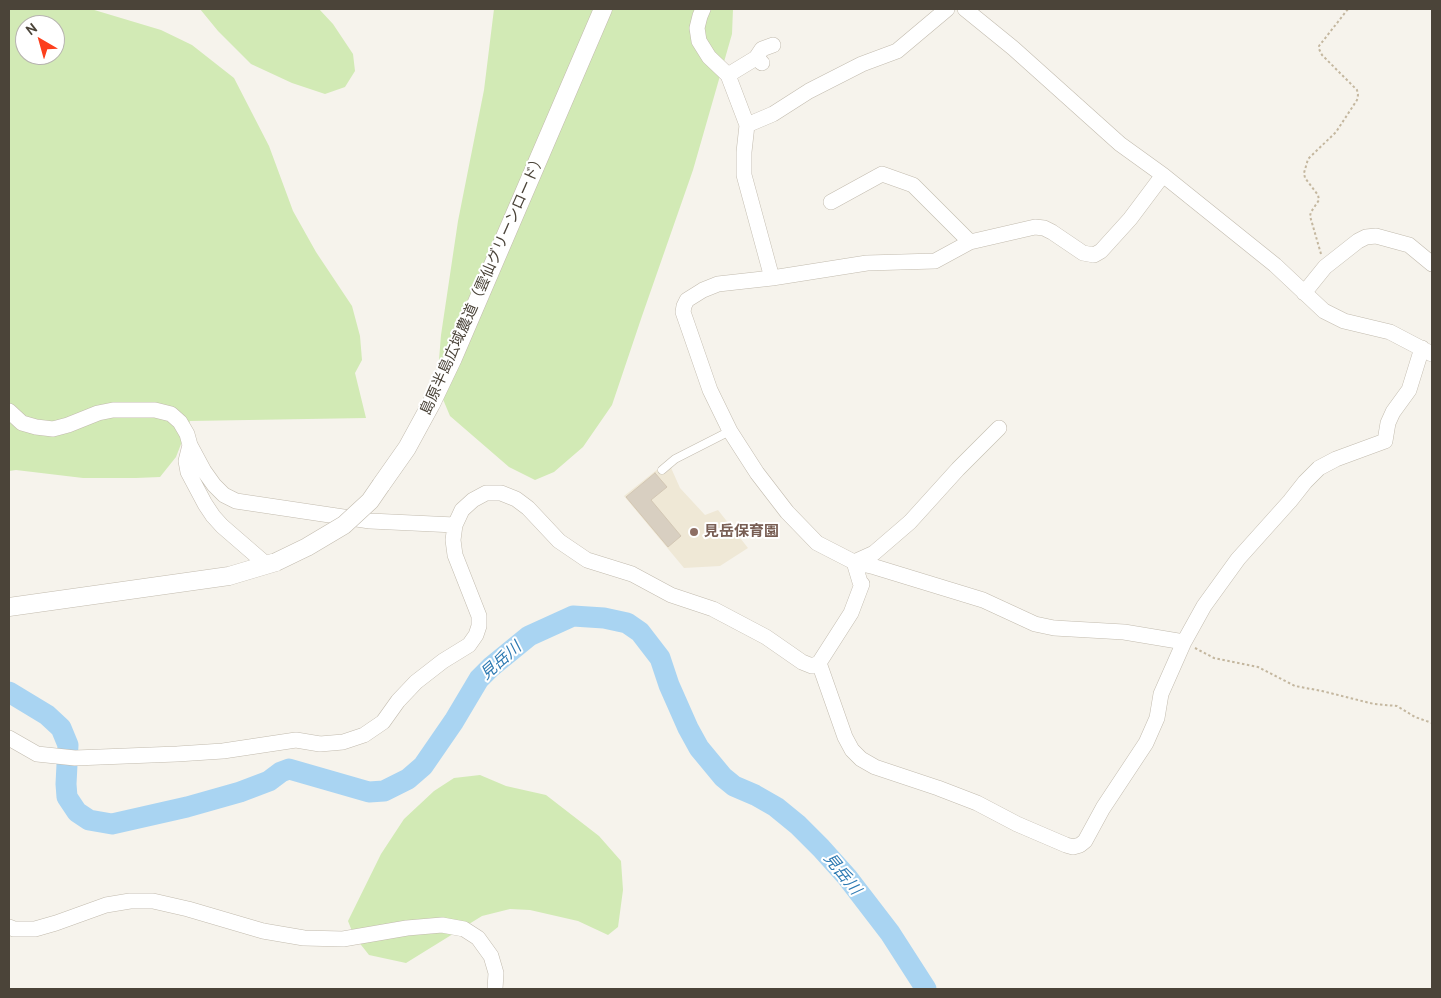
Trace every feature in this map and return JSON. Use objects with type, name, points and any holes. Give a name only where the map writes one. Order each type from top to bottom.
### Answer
[{"type":"street","name":"島原半島広域農道（雲仙グリーンロード）","points":[[9,607],[229,576],[272,563],[307,547],[344,525],[370,501],[408,448],[432,404],[603,9]]},
{"type":"street","points":[[704,9],[697,28],[699,40],[709,57],[728,75],[747,125],[744,175],[772,278]]},
{"type":"street","points":[[747,125],[773,114],[809,91],[862,64],[897,51],[947,9]]},
{"type":"street","points":[[819,664],[845,737],[852,750],[861,759],[875,768],[938,788],[977,803],[1017,824],[1066,845],[1073,847],[1080,845],[1085,841],[1103,808],[1146,743],[1157,718],[1161,694],[1184,642],[1204,606],[1238,559],[1305,482],[1320,468],[1385,441],[1388,422],[1409,390],[1427,351],[1390,332],[1344,321],[1324,311],[1275,265],[1120,144],[1013,48],[965,9]]},
{"type":"street","points":[[728,75],[759,61],[762,49],[773,46]]},
{"type":"street","points":[[831,202],[882,174],[912,185],[970,242]]},
{"type":"street","points":[[1162,175],[1130,219],[1101,251],[1094,255],[1084,254],[1044,228],[1035,227],[970,242],[935,261],[867,262],[772,278],[718,284],[703,290],[687,300],[683,312],[710,390],[730,431],[756,473],[787,512],[817,543],[854,562],[983,600],[1035,624],[1054,628],[1124,632],[1184,642]]},
{"type":"street","points":[[1304,293],[1325,267],[1366,237],[1376,236],[1409,245],[1432,264]]},
{"type":"street","points":[[9,411],[22,423],[53,429],[98,413],[113,410],[155,410],[171,414],[180,422],[204,471],[214,485],[224,495],[236,501],[370,521],[455,525]]},
{"type":"street","points":[[854,562],[874,553],[910,522],[958,469],[999,428]]},
{"type":"street","points":[[190,445],[186,461],[188,472],[209,510],[222,526],[272,563]]},
{"type":"street","points":[[9,738],[38,754],[69,758],[224,751],[296,740],[320,744],[343,742],[364,735],[383,722],[398,701],[416,682],[442,661],[469,645],[476,635],[479,626],[478,616],[455,555],[453,540],[455,525],[462,510],[473,500],[486,493],[501,493],[516,498],[559,541],[586,560],[632,574],[671,595],[713,609],[766,637],[802,662],[812,666],[819,664],[851,613],[862,584],[854,562]]},
{"type":"street","points":[[9,927],[35,929],[106,905],[130,901],[153,901],[263,931],[304,938],[343,939],[407,928],[442,925],[464,929],[478,938],[491,956],[496,972],[495,989]]},
{"type":"lane","points":[[662,470],[675,460],[730,431]]},
{"type":"path","points":[[1325,267],[1310,216],[1319,200],[1318,195],[1305,178],[1304,173],[1308,159],[1336,132],[1357,100],[1356,90],[1322,55],[1319,49],[1319,46],[1348,9]]},
{"type":"path","points":[[1184,642],[1214,658],[1258,667],[1296,686],[1374,704],[1397,706],[1415,717],[1432,723]]},
{"type":"shaded area","name":"見岳保育園","points":[[668,461],[680,488],[705,515],[718,510],[748,548],[720,566],[684,568],[624,496]]},
{"type":"green space","points":[[9,9],[91,9],[161,30],[192,45],[234,78],[269,146],[293,211],[316,252],[352,306],[360,336],[362,360],[355,373],[366,418],[190,421],[176,457],[160,477],[83,478],[16,470],[9,471]]},
{"type":"green space","points":[[200,9],[319,9],[333,24],[353,54],[355,71],[345,87],[325,94],[292,83],[251,64],[218,31]]},
{"type":"green space","points":[[494,9],[733,9],[732,34],[693,170],[612,405],[583,447],[554,472],[535,480],[509,467],[450,416],[437,385],[441,335],[458,221],[484,90]]},
{"type":"green space","points":[[480,775],[506,786],[546,795],[599,836],[621,861],[623,890],[618,927],[608,935],[578,921],[530,910],[510,909],[482,916],[406,963],[369,955],[354,936],[348,921],[381,854],[404,819],[434,791],[454,778]]},
{"type":"building","points":[[655,473],[667,487],[651,500],[681,536],[668,547],[626,497]]},
{"type":"waterway","name":"見岳川","points":[[9,692],[47,715],[61,728],[68,745],[67,797],[77,812],[89,820],[112,824],[187,807],[240,792],[269,781],[281,772],[289,769],[369,792],[384,791],[408,779],[423,766],[454,721],[479,679],[529,636],[573,616],[604,618],[627,623],[640,632],[660,658],[669,685],[699,748],[723,777],[734,786],[776,807],[798,825],[821,848],[847,877],[890,933],[926,989]]},
{"type":"place","name":"見岳保育園","points":[[694,532]]}]
